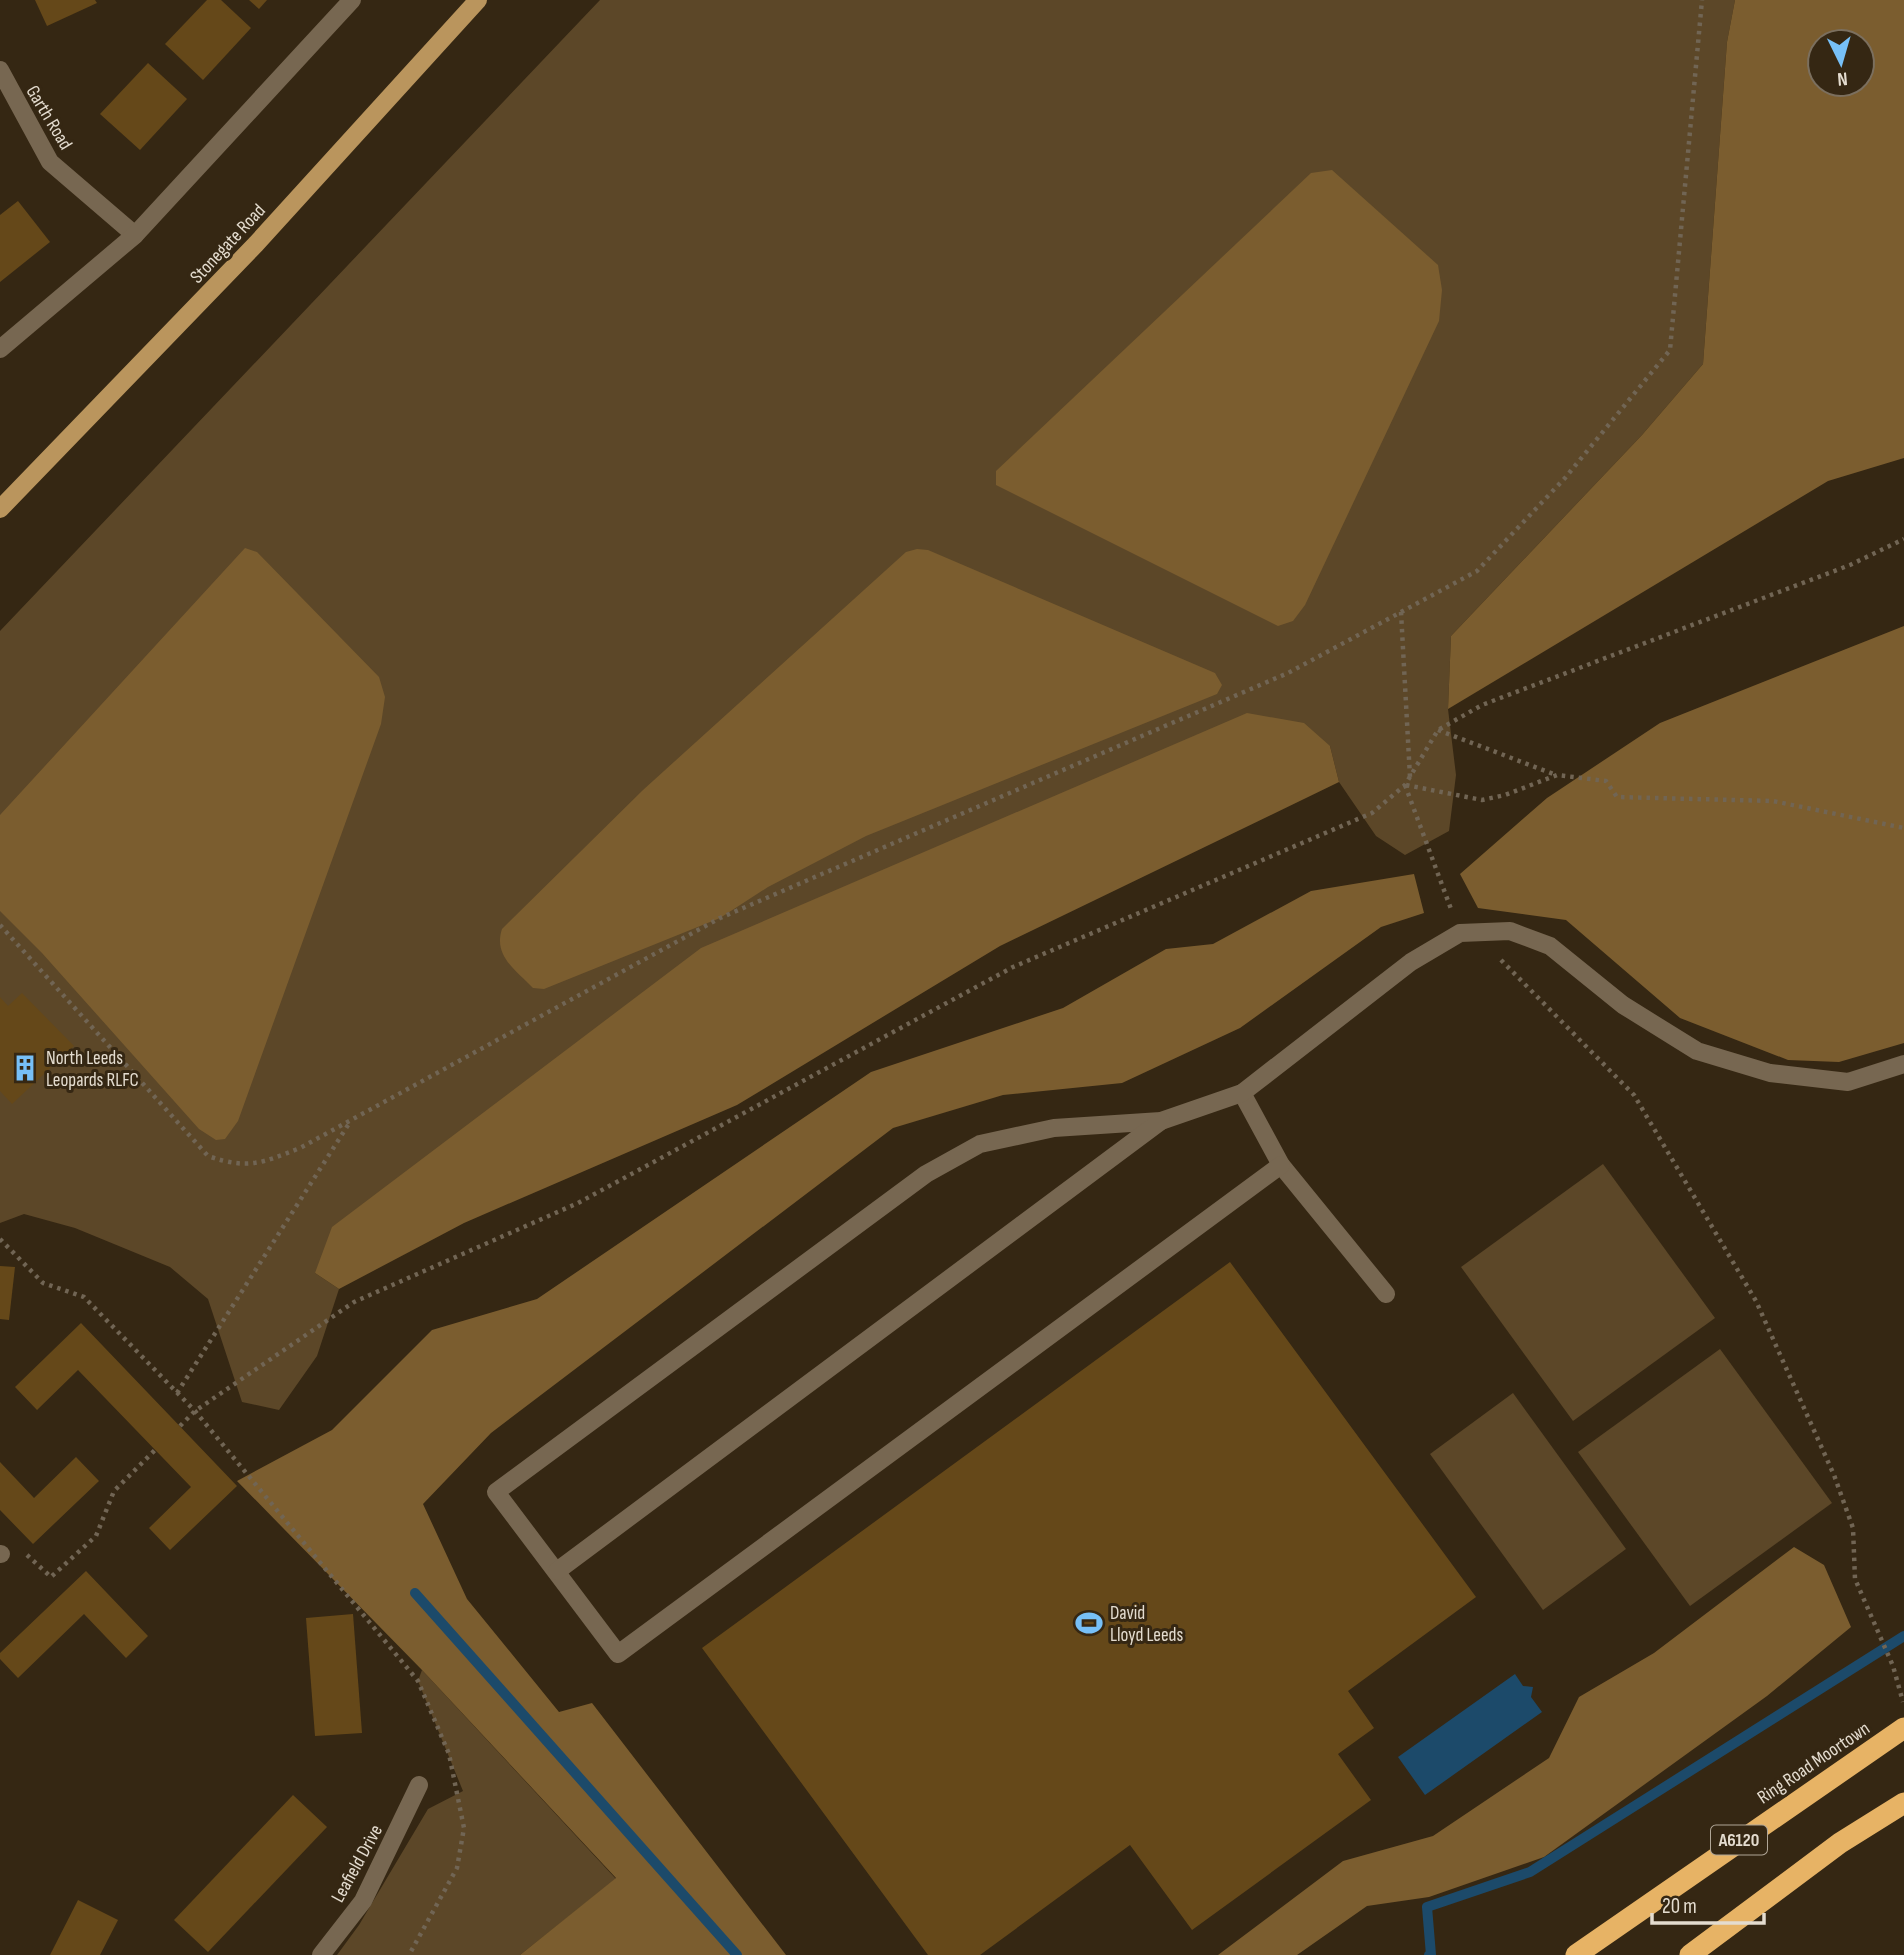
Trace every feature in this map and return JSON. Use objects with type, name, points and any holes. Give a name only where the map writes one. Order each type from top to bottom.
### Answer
[{"type":"highway","name":"Ring Road Moortown","points":[[1576,1955],[1904,1728]]},
{"type":"highway","points":[[1690,1955],[1840,1843],[1904,1803]]},
{"type":"main road","name":"Stonegate Road","points":[[0,509],[256,244],[478,0]]},
{"type":"street","points":[[0,349],[135,235],[352,0]]},
{"type":"street","name":"Garth Road","points":[[0,70],[50,162],[135,235]]},
{"type":"street","points":[[1282,1165],[618,1654],[496,1492],[926,1174],[980,1144],[1054,1128],[1161,1121],[1242,1093],[1410,962],[1460,933],[1510,930],[1550,946],[1623,1005],[1697,1051],[1770,1073],[1848,1082],[1904,1064]]},
{"type":"street","points":[[1242,1093],[1282,1165],[1385,1294]]},
{"type":"street","points":[[557,1571],[1161,1121]]},
{"type":"street","name":"Leafield Drive","points":[[321,1955],[363,1901],[419,1785]]},
{"type":"path","points":[[0,925],[208,1156],[234,1165],[264,1162],[300,1148],[720,918],[1288,673],[1477,571],[1565,478],[1670,350],[1702,0]]},
{"type":"path","points":[[180,1426],[195,1411],[354,1302],[578,1203],[1013,967],[1372,813],[1405,785],[1438,730],[1482,705],[1850,565],[1904,539]]},
{"type":"path","points":[[1401,612],[1410,778]]},
{"type":"path","points":[[1438,730],[1557,775],[1606,782],[1617,797],[1773,800],[1904,828]]},
{"type":"path","points":[[1405,785],[1482,800],[1505,795],[1557,775]]},
{"type":"path","points":[[1405,785],[1460,933],[1492,951],[1634,1094],[1756,1301],[1834,1475],[1853,1528],[1855,1579],[1893,1666],[1898,1686]]},
{"type":"path","points":[[177,1393],[350,1121]]},
{"type":"path","points":[[0,1239],[43,1283],[84,1297],[195,1411],[418,1681],[449,1754],[464,1828],[457,1868],[409,1955]]},
{"type":"path","points":[[0,1554],[13,1542],[51,1577],[96,1536],[114,1491],[155,1450]]},
{"type":"shaded area","points":[[600,0],[1735,0],[1727,42],[1703,364],[1642,435],[1451,636],[1448,709],[1456,775],[1449,831],[1405,855],[1376,836],[1339,782],[1330,746],[315,1273],[339,1289],[317,1356],[279,1410],[242,1402],[208,1299],[170,1267],[75,1228],[24,1214],[0,1223],[0,631]]},
{"type":"shaded area","points":[[1735,0],[1904,0],[1904,458],[1828,481],[1448,709],[1451,636],[1642,435],[1703,364],[1727,42]]},
{"type":"shaded area","points":[[1332,170],[1438,265],[1442,290],[1439,321],[1305,605],[1293,621],[1278,626],[996,485],[996,471],[1311,173]]},
{"type":"shaded area","points":[[245,548],[257,552],[379,677],[385,697],[381,724],[238,1121],[225,1139],[216,1140],[199,1129],[42,953],[0,911],[0,815]]},
{"type":"shaded area","points":[[928,550],[1215,673],[1222,685],[1217,694],[866,836],[768,887],[720,918],[544,989],[533,988],[503,955],[500,939],[502,929],[643,790],[906,552]]},
{"type":"shaded area","points":[[1904,626],[1904,1043],[1839,1062],[1788,1060],[1680,1018],[1566,920],[1478,908],[1460,874],[1547,798],[1660,723]]},
{"type":"shaded area","points":[[1247,713],[1304,723],[1330,746],[1339,782],[1000,946],[737,1105],[464,1223],[339,1289],[315,1273],[332,1227],[701,948]]},
{"type":"shaded area","points":[[1414,874],[1424,913],[1381,927],[1240,1028],[1122,1083],[1003,1095],[893,1128],[491,1433],[423,1504],[467,1599],[559,1712],[592,1703],[786,1955],[520,1955],[616,1878],[422,1670],[237,1481],[332,1430],[432,1330],[537,1299],[871,1072],[1063,1008],[1166,949],[1213,944],[1311,891]]},
{"type":"shaded area","points":[[1603,1164],[1715,1318],[1573,1421],[1461,1267]]},
{"type":"shaded area","points":[[1720,1349],[1832,1503],[1690,1606],[1578,1452]]},
{"type":"shaded area","points":[[1513,1393],[1626,1549],[1543,1610],[1430,1454]]},
{"type":"shaded area","points":[[1794,1547],[1824,1565],[1851,1627],[1767,1696],[1544,1857],[1429,1897],[1367,1906],[1297,1955],[1218,1955],[1343,1861],[1433,1836],[1549,1758],[1579,1697],[1654,1653]]},
{"type":"shaded area","points":[[422,1670],[616,1879],[520,1955],[337,1955],[359,1925],[428,1809],[463,1791],[418,1681]]},
{"type":"water","points":[[1515,1674],[1523,1686],[1533,1687],[1531,1697],[1542,1712],[1425,1795],[1398,1757]]},
{"type":"building","points":[[35,0],[95,0],[97,3],[47,26]]},
{"type":"building","points":[[207,0],[221,0],[251,28],[203,80],[165,44]]},
{"type":"building","points":[[249,0],[267,0],[259,9]]},
{"type":"building","points":[[148,63],[187,99],[140,150],[100,114]]},
{"type":"building","points":[[18,201],[50,242],[0,282],[0,215]]},
{"type":"building","name":"North Leeds Leopards RLFC","points":[[22,993],[74,1046],[12,1104],[0,1091],[0,997],[8,1006]]},
{"type":"building","name":"David Lloyd Leeds","points":[[1230,1262],[1476,1597],[1348,1691],[1374,1728],[1338,1754],[1371,1800],[1192,1930],[1130,1845],[980,1955],[928,1955],[702,1648]]},
{"type":"building","points":[[0,1266],[15,1267],[9,1320],[0,1319]]},
{"type":"building","points":[[81,1323],[237,1486],[170,1550],[149,1528],[191,1487],[78,1370],[37,1410],[15,1387]]},
{"type":"building","points":[[76,1457],[99,1481],[33,1544],[0,1510],[0,1462],[34,1498]]},
{"type":"building","points":[[86,1571],[148,1636],[126,1658],[84,1614],[18,1678],[0,1659],[0,1653]]},
{"type":"building","points":[[353,1614],[362,1733],[315,1736],[306,1618]]},
{"type":"building","points":[[293,1795],[327,1827],[208,1952],[174,1920]]},
{"type":"building","points":[[78,1900],[118,1920],[100,1955],[50,1955]]},
{"type":"waterway","points":[[415,1593],[737,1955]]},
{"type":"waterway","points":[[1429,1955],[1427,1907],[1530,1872],[1904,1636]]},
{"type":"place","name":"North Leeds Leopards RLFC","points":[[25,1068]]},
{"type":"place","name":"David Lloyd Leeds","points":[[1089,1623]]}]
